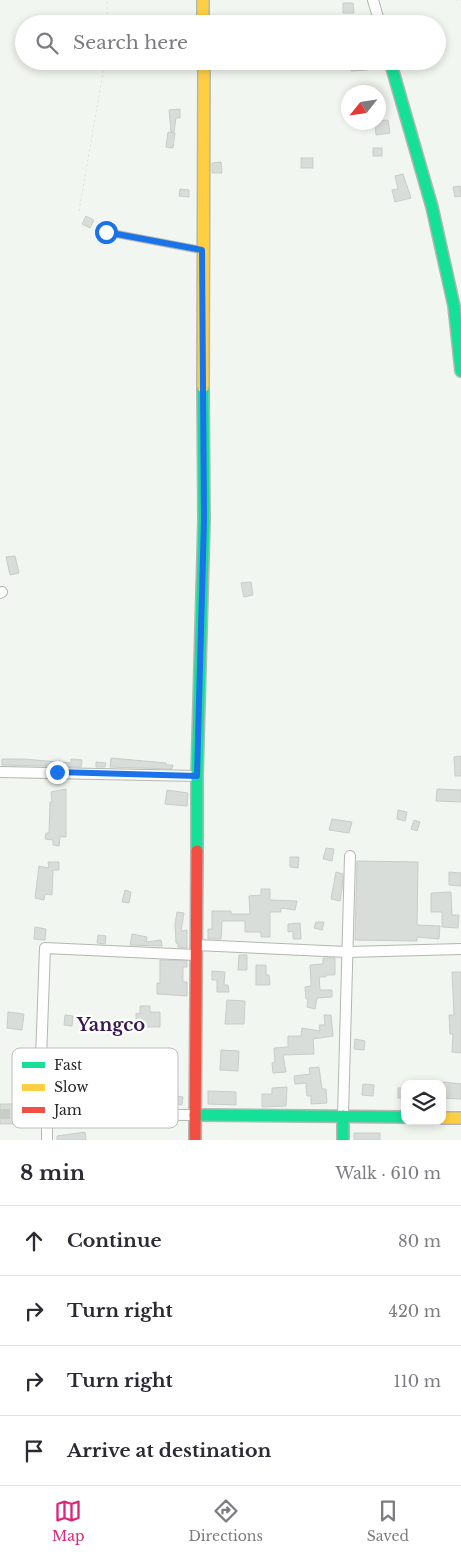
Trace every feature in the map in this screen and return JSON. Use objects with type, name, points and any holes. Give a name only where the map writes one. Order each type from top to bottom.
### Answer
[{"type":"street","points":[[203,0],[203,15]]},
{"type":"street","points":[[373,0],[377,15]]},
{"type":"street","points":[[195,1140],[197,776],[204,520],[202,250],[204,70]]},
{"type":"street","points":[[392,70],[432,207],[454,306],[461,371]]},
{"type":"street","points":[[0,772],[197,776]]},
{"type":"street","points":[[343,1140],[350,856]]},
{"type":"street","points":[[44,1048],[45,948],[347,952],[461,949]]},
{"type":"street","points":[[178,1115],[401,1117]]},
{"type":"street","points":[[446,1118],[461,1118]]},
{"type":"lane","points":[[106,232],[202,250]]},
{"type":"path","points":[[107,15],[108,0]]},
{"type":"path","points":[[455,0],[461,0]]},
{"type":"path","points":[[79,211],[103,70]]},
{"type":"building","points":[[343,3],[353,3],[354,13],[343,13]]},
{"type":"building","points":[[180,109],[180,118],[176,118],[174,132],[171,132],[169,110]]},
{"type":"building","points":[[386,120],[388,120],[390,133],[376,135],[376,130],[386,130]]},
{"type":"building","points":[[168,132],[175,133],[173,148],[166,147]]},
{"type":"building","points":[[373,148],[382,148],[382,156],[373,156]]},
{"type":"building","points":[[301,158],[313,158],[313,168],[301,168]]},
{"type":"building","points":[[221,162],[222,173],[212,173],[212,163]]},
{"type":"building","points":[[403,174],[411,198],[395,202],[392,190],[398,189],[395,176]]},
{"type":"building","points":[[460,186],[461,196],[455,197],[453,187]]},
{"type":"building","points":[[180,189],[189,190],[189,197],[179,196]]},
{"type":"building","points":[[86,216],[94,220],[90,228],[82,224]]},
{"type":"building","points":[[15,556],[19,573],[10,575],[6,557]]},
{"type":"building","points":[[251,582],[253,595],[244,597],[241,583]]},
{"type":"building","points":[[461,756],[461,776],[455,776],[454,757]]},
{"type":"building","points":[[111,758],[173,765],[172,769],[110,767]]},
{"type":"building","points":[[2,759],[71,763],[71,759],[82,760],[81,767],[2,765]]},
{"type":"building","points":[[96,762],[106,763],[105,767],[96,767]]},
{"type":"building","points":[[66,789],[66,837],[60,837],[59,846],[53,845],[53,840],[45,839],[46,833],[49,833],[51,792]]},
{"type":"building","points":[[437,789],[461,790],[461,802],[436,801]]},
{"type":"building","points":[[167,790],[188,793],[187,806],[165,804]]},
{"type":"building","points":[[398,810],[407,812],[405,821],[397,819]]},
{"type":"building","points":[[332,819],[352,822],[349,833],[329,830]]},
{"type":"building","points":[[414,820],[420,822],[417,831],[411,829]]},
{"type":"building","points":[[326,848],[334,849],[332,861],[323,859]]},
{"type":"building","points":[[290,857],[299,857],[298,868],[290,867]]},
{"type":"building","points":[[357,861],[418,862],[417,925],[440,926],[439,939],[417,937],[417,941],[355,940]]},
{"type":"building","points":[[48,862],[59,862],[59,870],[53,870],[52,895],[45,894],[44,900],[35,898],[39,866],[49,868]]},
{"type":"building","points":[[336,872],[343,874],[340,901],[331,899]]},
{"type":"building","points":[[449,872],[461,873],[461,886],[449,885]]},
{"type":"building","points":[[261,889],[270,889],[270,900],[297,901],[295,910],[281,908],[281,912],[270,912],[270,937],[261,937],[261,932],[245,932],[245,921],[222,921],[221,939],[208,939],[208,929],[212,929],[212,911],[250,914],[249,896],[261,895]]},
{"type":"building","points":[[125,890],[131,892],[129,903],[122,902]]},
{"type":"building","points":[[451,892],[452,915],[459,915],[458,928],[442,927],[442,912],[431,912],[431,893]]},
{"type":"building","points":[[177,912],[184,913],[181,931],[187,930],[187,948],[178,947],[178,943],[176,943],[175,924]]},
{"type":"building","points":[[316,922],[324,922],[322,930],[314,928]]},
{"type":"building","points":[[300,923],[301,939],[293,939],[293,931],[288,932],[288,924]]},
{"type":"building","points":[[35,927],[46,929],[45,940],[34,939]]},
{"type":"building","points":[[132,934],[147,937],[146,942],[161,940],[162,946],[130,945]]},
{"type":"building","points":[[98,935],[106,936],[105,944],[97,943]]},
{"type":"building","points":[[239,955],[247,955],[247,970],[238,970]]},
{"type":"building","points":[[323,958],[335,958],[335,975],[319,977],[320,990],[332,990],[332,997],[317,998],[315,1009],[307,1007],[308,999],[306,999],[305,987],[311,986],[310,965],[323,964]]},
{"type":"building","points":[[160,960],[187,961],[187,967],[183,967],[183,982],[187,982],[187,996],[157,994],[157,983],[160,983]]},
{"type":"building","points":[[256,965],[266,965],[266,975],[269,975],[270,985],[256,985]]},
{"type":"building","points":[[212,971],[225,972],[224,985],[228,985],[229,992],[217,992],[217,980],[212,980]]},
{"type":"building","points":[[452,972],[461,972],[461,1053],[452,1052],[453,1034],[450,1034],[449,1015],[454,1015]]},
{"type":"building","points":[[227,1000],[245,1001],[244,1024],[225,1024]]},
{"type":"building","points":[[140,1006],[150,1006],[150,1012],[160,1012],[160,1027],[136,1027],[136,1013],[140,1014]]},
{"type":"building","points":[[8,1012],[24,1014],[22,1030],[7,1028]]},
{"type":"building","points":[[65,1015],[73,1016],[72,1026],[64,1025]]},
{"type":"building","points":[[324,1015],[331,1015],[333,1036],[313,1039],[314,1054],[283,1055],[286,1072],[273,1073],[272,1063],[275,1062],[274,1048],[288,1047],[288,1036],[301,1036],[302,1028],[320,1031],[319,1025],[325,1025]]},
{"type":"building","points":[[127,1021],[134,1022],[133,1030],[125,1029]]},
{"type":"building","points":[[355,1039],[365,1041],[364,1050],[354,1049]]},
{"type":"building","points":[[221,1050],[239,1051],[238,1071],[220,1070]]},
{"type":"building","points":[[319,1067],[322,1089],[326,1089],[327,1103],[311,1104],[311,1096],[307,1096],[306,1083],[295,1084],[294,1076],[310,1074],[309,1068]]},
{"type":"building","points":[[446,1082],[461,1084],[461,1099],[446,1098]]},
{"type":"building","points":[[363,1084],[374,1085],[373,1096],[362,1095]]},
{"type":"building","points":[[287,1087],[286,1106],[262,1107],[262,1094],[272,1094],[272,1088]]},
{"type":"building","points":[[398,1088],[401,1088],[401,1098],[398,1098]]},
{"type":"building","points":[[208,1091],[236,1092],[236,1105],[208,1104]]},
{"type":"building","points":[[178,1096],[183,1097],[182,1105],[178,1104]]},
{"type":"building","points":[[0,1104],[12,1104],[12,1124],[0,1124]]},
{"type":"building","points":[[85,1132],[86,1140],[57,1140],[57,1136]]},
{"type":"building","points":[[354,1133],[380,1133],[380,1140],[354,1140]]},
{"type":"tunnel","points":[[0,1114],[12,1114]]},
{"type":"traffic: fast","points":[[393,70],[432,207],[454,306],[461,371]]},
{"type":"traffic: fast","points":[[197,851],[197,776],[204,520],[203,387]]},
{"type":"traffic: fast","points":[[195,1115],[401,1117]]},
{"type":"traffic: fast","points":[[343,1116],[343,1140]]},
{"type":"traffic: slow","points":[[203,0],[203,15]]},
{"type":"traffic: slow","points":[[203,387],[204,70]]},
{"type":"traffic: slow","points":[[446,1118],[461,1118]]},
{"type":"traffic: jam","points":[[195,1140],[197,851]]},
{"type":"district","name":"Yangco","points":[[111,1025]]},
{"type":"route","points":[[57,772],[197,776],[204,520],[202,250],[106,232]]}]
